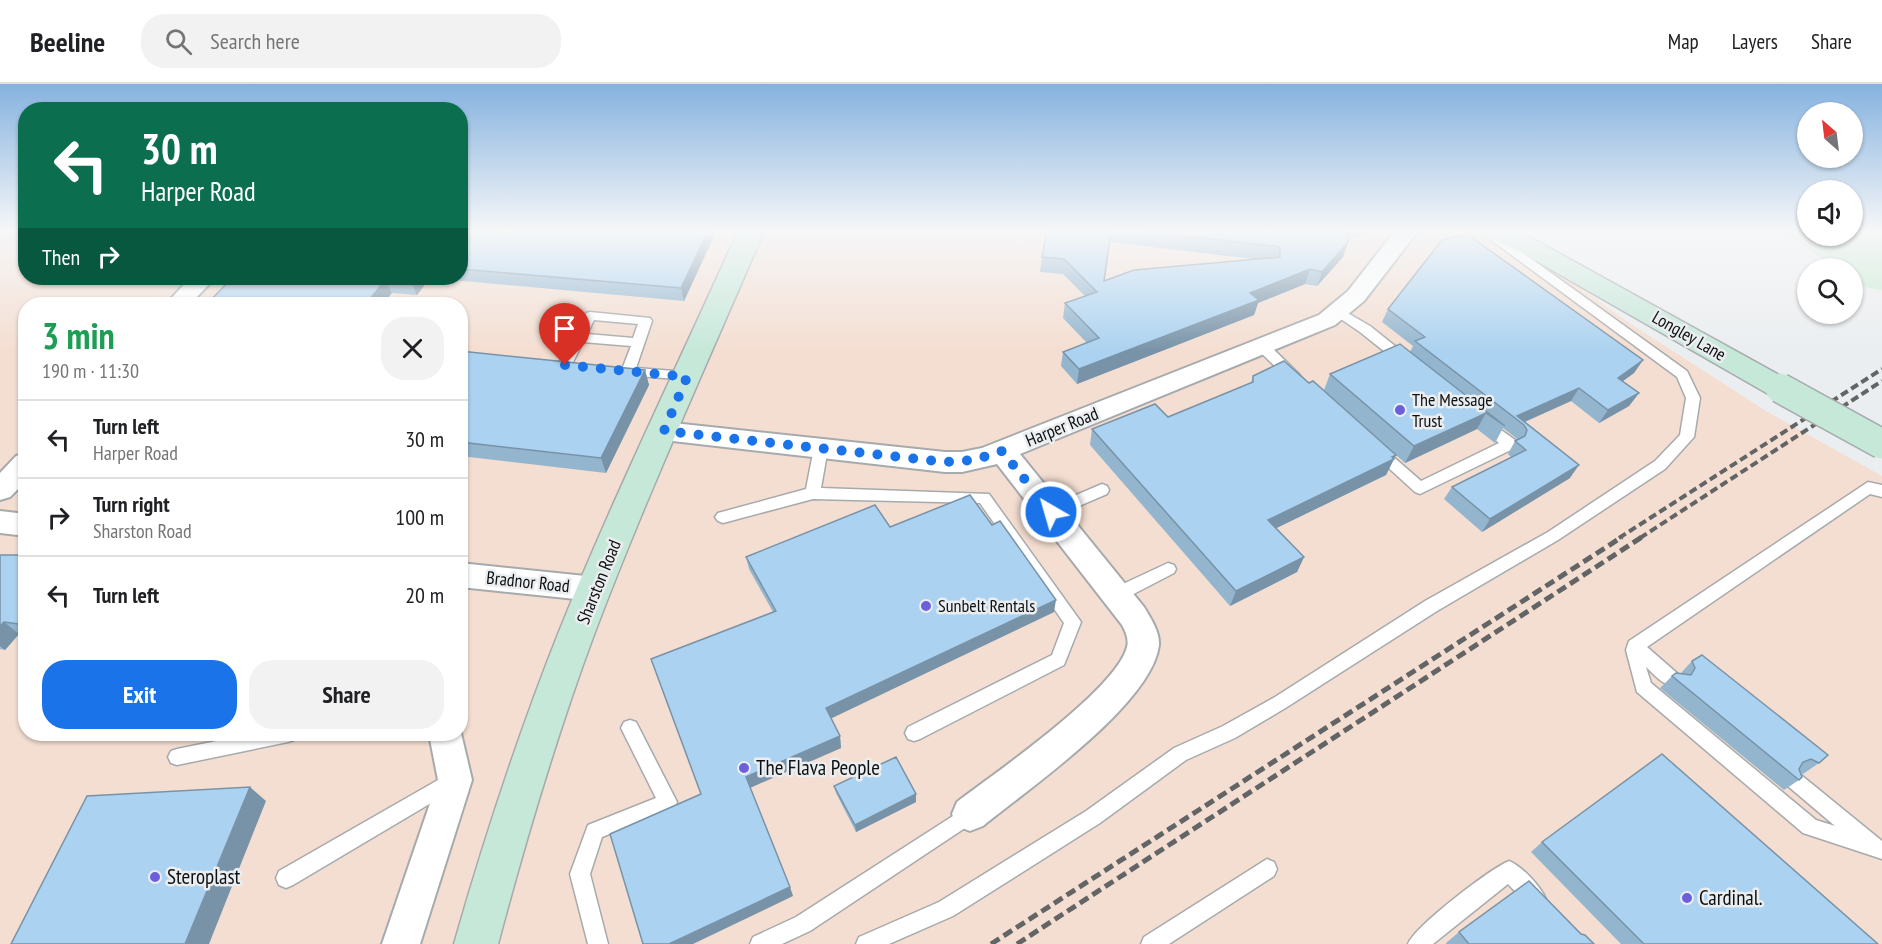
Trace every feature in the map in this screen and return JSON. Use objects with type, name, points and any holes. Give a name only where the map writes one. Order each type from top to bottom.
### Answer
[{"type":"main road","name":"Sharston Road","points":[[476,944],[497,868],[541,735],[595,590],[733,271]]},
{"type":"main road","name":"Longley Lane","points":[[1573,271],[1882,444]]},
{"type":"street","name":"Harper Road","points":[[664,431],[945,462],[974,460],[1002,451],[1327,320],[1356,296],[1376,271]]},
{"type":"street","points":[[184,297],[196,285]]},
{"type":"street","points":[[970,814],[1068,735],[1115,692],[1140,658],[1143,644],[1141,630],[1116,595],[1002,451]]},
{"type":"street","points":[[0,490],[18,471]]},
{"type":"street","points":[[0,522],[18,524]]},
{"type":"street","name":"Bradnor Road","points":[[468,575],[595,590]]},
{"type":"street","points":[[401,944],[455,780],[447,741]]},
{"type":"lane","points":[[866,944],[946,909],[1093,817],[1180,754],[1238,727],[1431,606],[1553,536],[1660,465],[1687,437],[1693,398],[1682,374],[1540,271]]},
{"type":"lane","points":[[1339,312],[1413,366]]},
{"type":"lane","points":[[565,365],[590,316],[646,321],[623,372],[687,377]]},
{"type":"lane","points":[[579,338],[638,343]]},
{"type":"lane","points":[[1262,346],[1304,386]]},
{"type":"lane","points":[[1366,441],[1420,488],[1510,444],[1474,416]]},
{"type":"lane","points":[[813,494],[821,448]]},
{"type":"lane","points":[[1635,646],[1868,488],[1882,491]]},
{"type":"lane","points":[[1051,512],[1102,490]]},
{"type":"lane","points":[[723,517],[813,494],[984,498],[1073,621],[1058,660],[914,733]]},
{"type":"lane","points":[[1116,595],[1168,569]]},
{"type":"lane","points":[[1635,646],[1672,679]]},
{"type":"lane","points":[[1635,646],[1643,687],[1810,826],[1879,850]]},
{"type":"lane","points":[[598,944],[580,874],[594,831],[668,802],[630,728]]},
{"type":"lane","points":[[177,757],[254,741]]},
{"type":"lane","points":[[286,878],[455,780]]},
{"type":"lane","points":[[1795,781],[1879,850]]},
{"type":"lane","points":[[760,944],[802,924],[970,814]]},
{"type":"lane","points":[[1151,944],[1267,869]]},
{"type":"lane","points":[[1418,944],[1452,914],[1509,871],[1548,912]]},
{"type":"shaded area","points":[[0,271],[18,271],[18,285],[468,285],[468,271],[1557,271],[1631,324],[1766,411],[1882,476],[1882,944],[0,944]]},
{"type":"green space","points":[[1863,271],[1882,271],[1882,290],[1863,287]]},
{"type":"building","points":[[485,271],[689,271],[681,288]]},
{"type":"building","points":[[1076,271],[1105,271],[1104,281],[1131,271],[1305,271],[1250,293],[1259,300],[1079,369],[1063,352],[1099,338],[1065,303],[1097,292]]},
{"type":"building","points":[[1418,271],[1519,271],[1643,360],[1618,378],[1639,393],[1608,410],[1579,388],[1517,416],[1579,465],[1490,519],[1452,487],[1526,450],[1515,441],[1525,436],[1527,430],[1524,425],[1415,341],[1425,337],[1388,309]]},
{"type":"building","points":[[225,285],[381,285],[372,297],[214,297]]},
{"type":"building","name":"The Message Trust","points":[[1400,344],[1505,426],[1486,413],[1414,446],[1330,374]]},
{"type":"building","points":[[468,352],[645,370],[601,458],[468,443]]},
{"type":"building","points":[[1284,361],[1309,383],[1313,381],[1396,455],[1392,457],[1394,459],[1268,520],[1304,557],[1236,591],[1092,429],[1155,404],[1168,417],[1253,382],[1253,376]]},
{"type":"building","points":[[970,495],[992,525],[1000,521],[1056,600],[826,708],[840,736],[746,777],[790,887],[669,944],[643,944],[610,834],[701,794],[651,659],[776,611],[746,557],[875,505],[890,527]]},
{"type":"building","points":[[0,555],[18,555],[18,624],[4,622],[0,626]]},
{"type":"building","points":[[1702,655],[1828,755],[1819,763],[1811,759],[1803,762],[1799,769],[1802,777],[1799,780],[1672,676],[1676,673],[1691,675],[1695,668],[1692,661]]},
{"type":"building","name":"Cardinal.","points":[[1662,754],[1878,944],[1644,944],[1542,842]]},
{"type":"building","points":[[896,757],[916,794],[855,825],[834,786]]},
{"type":"building","name":"Steroplast","points":[[250,787],[185,944],[11,944],[87,796]]},
{"type":"building","points":[[1529,881],[1581,934],[1594,944],[1469,944],[1459,932]]},
{"type":"railway","points":[[1619,538],[1882,369]]},
{"type":"railway","points":[[1640,538],[1882,381]]},
{"type":"railway","points":[[991,944],[1622,537]]},
{"type":"railway","points":[[1017,944],[1642,537]]},
{"type":"place","name":"The Message Trust","points":[[1400,410]]},
{"type":"place","name":"Sunbelt Rentals","points":[[926,606]]},
{"type":"place","name":"The Flava People","points":[[744,768]]},
{"type":"place","name":"Steroplast","points":[[155,877]]},
{"type":"place","name":"Cardinal.","points":[[1687,898]]},
{"type":"route","points":[[565,365],[687,377],[664,431],[945,462],[974,460],[1002,451],[1051,512]]}]
